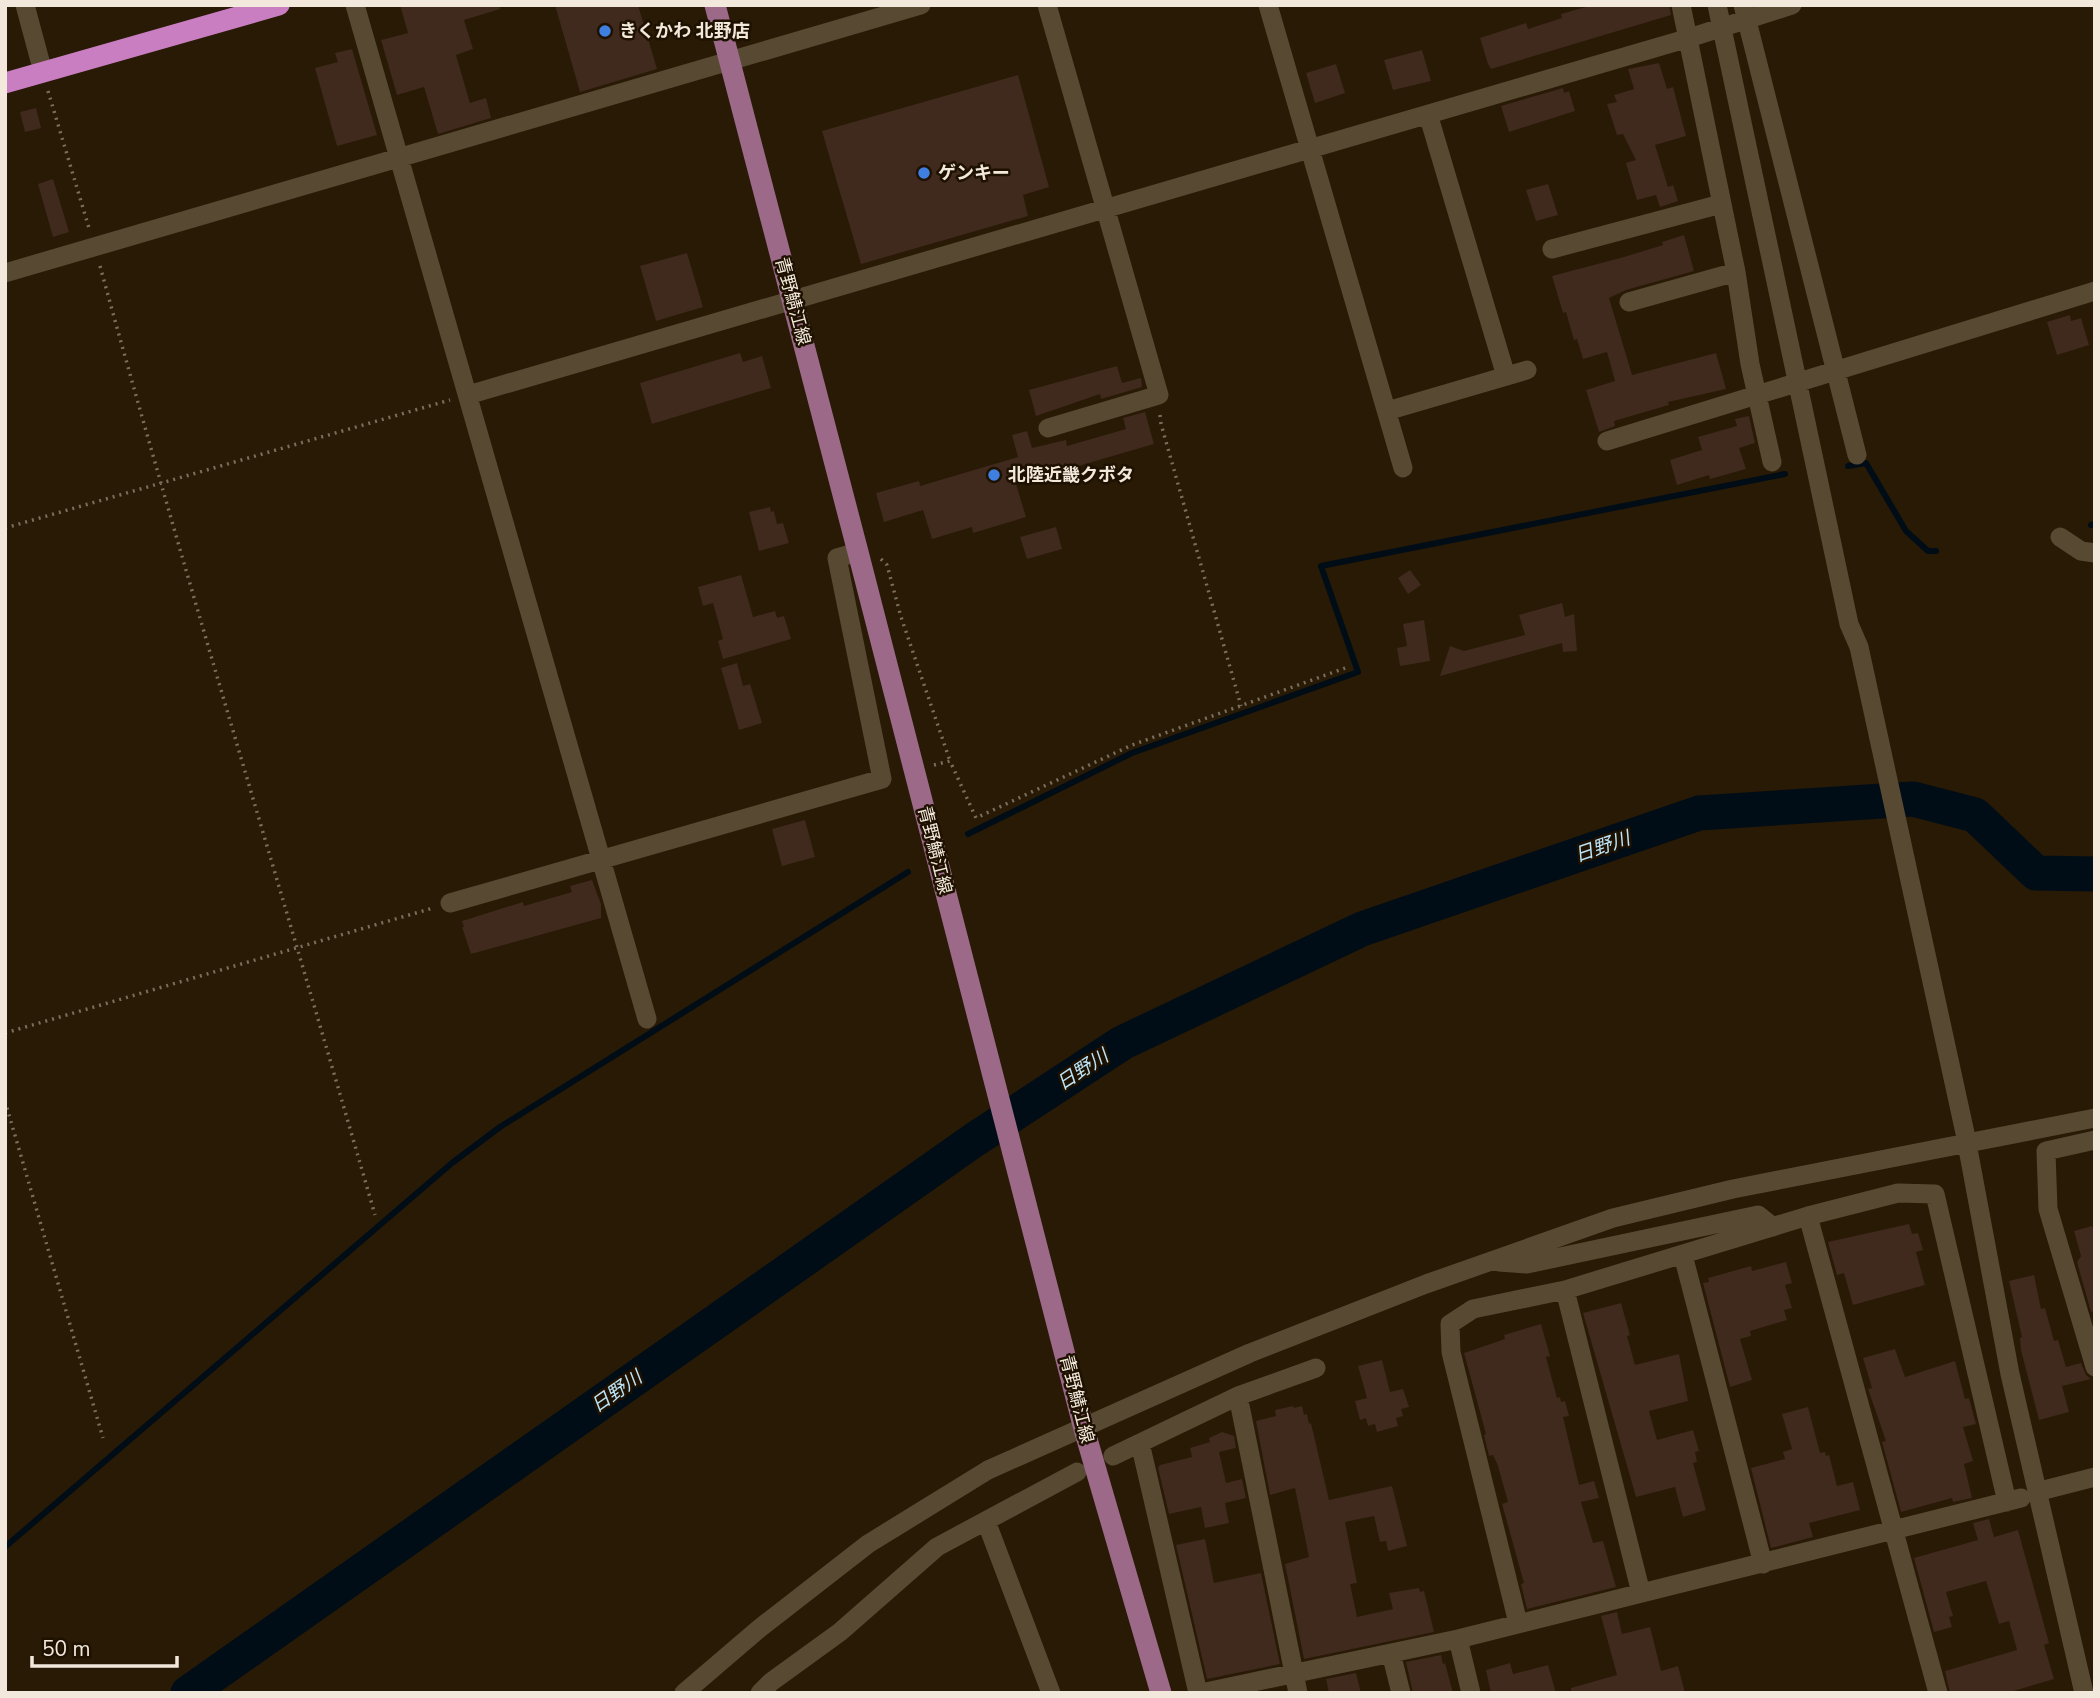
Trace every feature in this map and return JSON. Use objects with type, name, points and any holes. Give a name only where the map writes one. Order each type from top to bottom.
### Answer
[{"type":"highway","points":[[5,82],[279,5]]},
{"type":"main road","name":"青野鯖江線","points":[[715,5],[859,552],[1082,1421],[1161,1693]]},
{"type":"street","points":[[24,5],[43,72]]},
{"type":"street","points":[[355,5],[647,1019]]},
{"type":"street","points":[[5,273],[921,5]]},
{"type":"street","points":[[1047,5],[1159,396],[1048,428]]},
{"type":"street","points":[[1268,5],[1404,468]]},
{"type":"street","points":[[1682,5],[1772,462]]},
{"type":"street","points":[[1717,5],[1849,624],[1859,647],[1966,1138],[2010,1374],[2084,1693]]},
{"type":"street","points":[[468,395],[1689,38],[1721,27],[1745,12],[1792,5]]},
{"type":"street","points":[[1745,12],[1857,455]]},
{"type":"street","points":[[1428,114],[1506,376]]},
{"type":"street","points":[[1552,249],[1721,204]]},
{"type":"street","points":[[1629,302],[1736,272]]},
{"type":"street","points":[[1607,442],[2095,291]]},
{"type":"street","points":[[1387,411],[1527,370]]},
{"type":"street","points":[[2060,537],[2081,551],[2095,553]]},
{"type":"street","points":[[450,904],[882,779],[837,558],[859,552]]},
{"type":"street","points":[[684,1693],[760,1628],[868,1544],[988,1470],[1082,1421],[1426,1284],[1613,1219],[1733,1189],[1966,1138],[2095,1118]]},
{"type":"street","points":[[2095,1140],[2046,1151],[2048,1209],[2095,1367]]},
{"type":"street","points":[[1140,1443],[1200,1693],[1458,1639],[2014,1500],[1936,1194],[1898,1193],[1808,1216],[1565,1290],[1473,1309],[1450,1324],[1451,1352],[1518,1623]]},
{"type":"street","points":[[1491,1261],[1527,1264],[1758,1215],[1773,1227]]},
{"type":"street","points":[[1808,1216],[1938,1693]]},
{"type":"street","points":[[1683,1255],[1763,1564]]},
{"type":"street","points":[[1565,1290],[1641,1593]]},
{"type":"street","points":[[1113,1456],[1238,1396],[1316,1368]]},
{"type":"street","points":[[1238,1396],[1298,1693]]},
{"type":"street","points":[[769,1689],[840,1632],[937,1547],[1077,1472]]},
{"type":"street","points":[[2048,1489],[2095,1477]]},
{"type":"street","points":[[986,1521],[1051,1693]]},
{"type":"street","points":[[1458,1639],[1471,1693]]},
{"type":"street","points":[[1391,1653],[1401,1693]]},
{"type":"path","points":[[43,72],[159,483],[375,1215]]},
{"type":"path","points":[[5,528],[468,395]]},
{"type":"path","points":[[1159,396],[1161,424],[1241,706]]},
{"type":"path","points":[[859,552],[872,550],[887,565],[901,617],[950,761],[976,818],[1132,745],[1348,667]]},
{"type":"path","points":[[932,766],[950,761]]},
{"type":"path","points":[[5,1033],[450,904]]},
{"type":"path","points":[[5,1101],[103,1438]]},
{"type":"building","points":[[400,5],[499,5],[500,9],[464,20],[473,49],[456,55],[470,103],[486,98],[491,118],[438,134],[424,87],[397,95],[381,40],[408,33]]},
{"type":"building","points":[[555,5],[638,5],[657,69],[580,92]]},
{"type":"building","points":[[1593,5],[1669,5],[1671,15],[1491,69],[1488,64],[1480,38],[1526,23],[1528,29],[1562,18],[1561,14]]},
{"type":"building","points":[[352,49],[377,135],[337,146],[315,68],[338,62],[335,53]]},
{"type":"building","points":[[1422,50],[1431,81],[1393,90],[1384,60]]},
{"type":"building","points":[[1659,63],[1667,89],[1673,87],[1686,136],[1655,145],[1668,187],[1673,185],[1678,201],[1660,207],[1656,195],[1637,200],[1626,163],[1636,160],[1623,134],[1617,135],[1607,104],[1617,102],[1614,95],[1634,89],[1628,69]]},
{"type":"building","points":[[1336,64],[1345,93],[1315,103],[1306,73]]},
{"type":"building","points":[[1018,75],[1049,187],[1023,195],[1028,216],[861,264],[822,131]]},
{"type":"building","points":[[1563,88],[1564,93],[1569,91],[1575,111],[1509,132],[1501,106]]},
{"type":"building","points":[[36,108],[41,128],[25,132],[20,112]]},
{"type":"building","points":[[53,179],[69,232],[53,237],[38,184]]},
{"type":"building","points":[[1548,184],[1558,215],[1536,221],[1526,190]]},
{"type":"building","points":[[1684,235],[1694,271],[1626,290],[1609,298],[1632,375],[1716,353],[1726,389],[1668,402],[1669,405],[1614,421],[1615,426],[1599,432],[1586,390],[1615,381],[1607,352],[1583,359],[1566,312],[1563,313],[1552,276],[1663,245],[1662,242]]},
{"type":"building","points":[[687,253],[703,307],[656,321],[640,266]]},
{"type":"building","points":[[2070,315],[2071,321],[2081,318],[2089,345],[2057,355],[2047,322]]},
{"type":"building","points":[[740,353],[743,362],[762,356],[771,388],[652,424],[640,383]]},
{"type":"building","points":[[1117,366],[1122,383],[1141,378],[1142,387],[1101,399],[1100,394],[1036,416],[1029,390]]},
{"type":"building","points":[[1145,412],[1154,444],[1016,484],[1026,517],[973,533],[972,527],[932,539],[923,510],[884,522],[876,493],[919,481],[920,486],[1018,457],[1012,435],[1027,431],[1032,448],[1066,440],[1067,446],[1126,429],[1123,418]]},
{"type":"building","points":[[1749,416],[1755,443],[1739,448],[1746,469],[1710,479],[1709,475],[1677,485],[1670,460],[1702,450],[1698,437],[1737,426],[1735,419]]},
{"type":"building","points":[[770,507],[771,512],[774,511],[777,524],[783,523],[789,543],[759,551],[749,512]]},
{"type":"building","points":[[1056,527],[1062,549],[1027,559],[1020,537]]},
{"type":"building","points":[[1410,570],[1421,585],[1408,594],[1398,578]]},
{"type":"building","points":[[741,575],[753,617],[775,611],[777,618],[784,616],[791,639],[723,659],[718,641],[723,639],[713,603],[703,606],[698,587]]},
{"type":"building","points":[[1562,603],[1565,617],[1574,614],[1577,651],[1563,652],[1562,643],[1440,676],[1450,646],[1464,651],[1525,635],[1519,615]]},
{"type":"building","points":[[1424,620],[1430,661],[1400,666],[1397,648],[1407,646],[1403,624]]},
{"type":"building","points":[[737,663],[743,686],[750,684],[762,723],[739,730],[721,668]]},
{"type":"building","points":[[805,820],[815,857],[782,866],[772,829]]},
{"type":"building","points":[[592,880],[601,904],[601,918],[471,954],[462,921],[523,902],[524,906],[572,892],[570,886]]},
{"type":"building","points":[[1909,1224],[1912,1234],[1918,1233],[1923,1250],[1916,1252],[1925,1285],[1853,1305],[1844,1273],[1837,1275],[1828,1242]]},
{"type":"building","points":[[2092,1226],[2095,1235],[2095,1311],[2091,1312],[2077,1262],[2081,1256],[2074,1231]]},
{"type":"building","points":[[1786,1262],[1792,1283],[1785,1285],[1792,1308],[1784,1310],[1787,1320],[1750,1331],[1751,1336],[1740,1339],[1752,1380],[1730,1387],[1703,1283],[1709,1282],[1708,1278],[1751,1266],[1752,1271]]},
{"type":"building","points":[[2034,1275],[2041,1309],[2045,1308],[2054,1341],[2058,1340],[2066,1367],[2081,1363],[2086,1375],[2091,1379],[2062,1386],[2069,1412],[2039,1420],[2021,1350],[2022,1337],[2009,1281]]},
{"type":"building","points":[[1621,1303],[1635,1365],[1679,1354],[1688,1401],[1649,1411],[1657,1440],[1693,1430],[1699,1451],[1695,1452],[1697,1462],[1693,1463],[1706,1510],[1683,1517],[1675,1487],[1636,1497],[1583,1313]]},
{"type":"building","points":[[1541,1324],[1557,1398],[1560,1397],[1561,1402],[1565,1401],[1569,1416],[1563,1417],[1579,1485],[1594,1481],[1599,1498],[1581,1502],[1593,1543],[1603,1541],[1616,1587],[1527,1609],[1521,1584],[1524,1583],[1502,1504],[1508,1502],[1498,1466],[1493,1455],[1489,1456],[1484,1435],[1486,1434],[1464,1353],[1505,1339],[1504,1335]]},
{"type":"building","points":[[1895,1349],[1905,1377],[1955,1361],[1965,1399],[1969,1398],[1976,1424],[1963,1427],[1973,1461],[1964,1464],[1972,1498],[1953,1502],[1952,1498],[1901,1512],[1882,1442],[1886,1441],[1868,1389],[1872,1388],[1863,1358]]},
{"type":"building","points":[[1382,1360],[1390,1392],[1403,1389],[1409,1407],[1401,1409],[1403,1416],[1396,1418],[1398,1426],[1377,1432],[1375,1424],[1368,1426],[1366,1418],[1360,1420],[1355,1401],[1367,1398],[1358,1366]]},
{"type":"building","points":[[1302,1406],[1304,1415],[1307,1414],[1309,1424],[1311,1423],[1329,1500],[1392,1486],[1407,1546],[1388,1551],[1386,1541],[1380,1542],[1374,1516],[1345,1522],[1357,1583],[1350,1584],[1357,1617],[1393,1609],[1389,1593],[1419,1588],[1420,1592],[1424,1591],[1434,1632],[1304,1659],[1285,1564],[1309,1557],[1295,1488],[1270,1495],[1256,1421],[1276,1416],[1275,1410]]},
{"type":"building","points":[[1808,1407],[1820,1453],[1829,1455],[1837,1486],[1853,1482],[1860,1510],[1809,1523],[1813,1537],[1771,1548],[1751,1468],[1785,1459],[1783,1452],[1792,1449],[1782,1414]]},
{"type":"building","points":[[1222,1432],[1234,1436],[1236,1448],[1219,1452],[1226,1483],[1242,1479],[1246,1498],[1225,1503],[1229,1523],[1205,1528],[1201,1507],[1169,1514],[1158,1468],[1160,1465],[1192,1457],[1190,1448],[1210,1442],[1209,1438]]},
{"type":"building","points":[[1989,1519],[1994,1537],[2018,1530],[2049,1643],[2044,1645],[2054,1679],[2007,1693],[1950,1693],[1945,1671],[2017,1650],[2009,1621],[1999,1624],[1986,1581],[1946,1592],[1953,1616],[1949,1617],[1952,1627],[1934,1632],[1914,1558],[1978,1540],[1973,1523]]},
{"type":"building","points":[[1205,1539],[1214,1583],[1261,1573],[1280,1664],[1207,1679],[1176,1545]]},
{"type":"building","points":[[1617,1612],[1622,1634],[1650,1627],[1661,1671],[1678,1666],[1685,1693],[1571,1693],[1571,1688],[1617,1675],[1601,1616]]},
{"type":"building","points":[[1441,1655],[1453,1693],[1413,1693],[1406,1662]]},
{"type":"building","points":[[1510,1663],[1513,1674],[1548,1665],[1556,1693],[1491,1693],[1486,1670]]},
{"type":"building","points":[[1356,1673],[1361,1693],[1329,1693],[1326,1679]]},
{"type":"waterway","points":[[1848,466],[1866,463],[1906,531],[1928,551],[1936,551]]},
{"type":"waterway","points":[[968,834],[1132,753],[1358,672],[1321,566],[1785,474]]},
{"type":"waterway","points":[[2091,525],[2095,524]]},
{"type":"waterway","name":"日野川","points":[[188,1693],[974,1140],[1122,1043],[1362,929],[1699,813],[1913,799],[1975,815],[2036,873],[2095,874]]},
{"type":"waterway","points":[[5,1547],[452,1163],[500,1127],[908,872]]},
{"type":"place","name":"きくかわ 北野店","points":[[605,31]]},
{"type":"place","name":"ゲンキー","points":[[924,173]]},
{"type":"place","name":"北陸近畿クボタ","points":[[994,475]]}]
